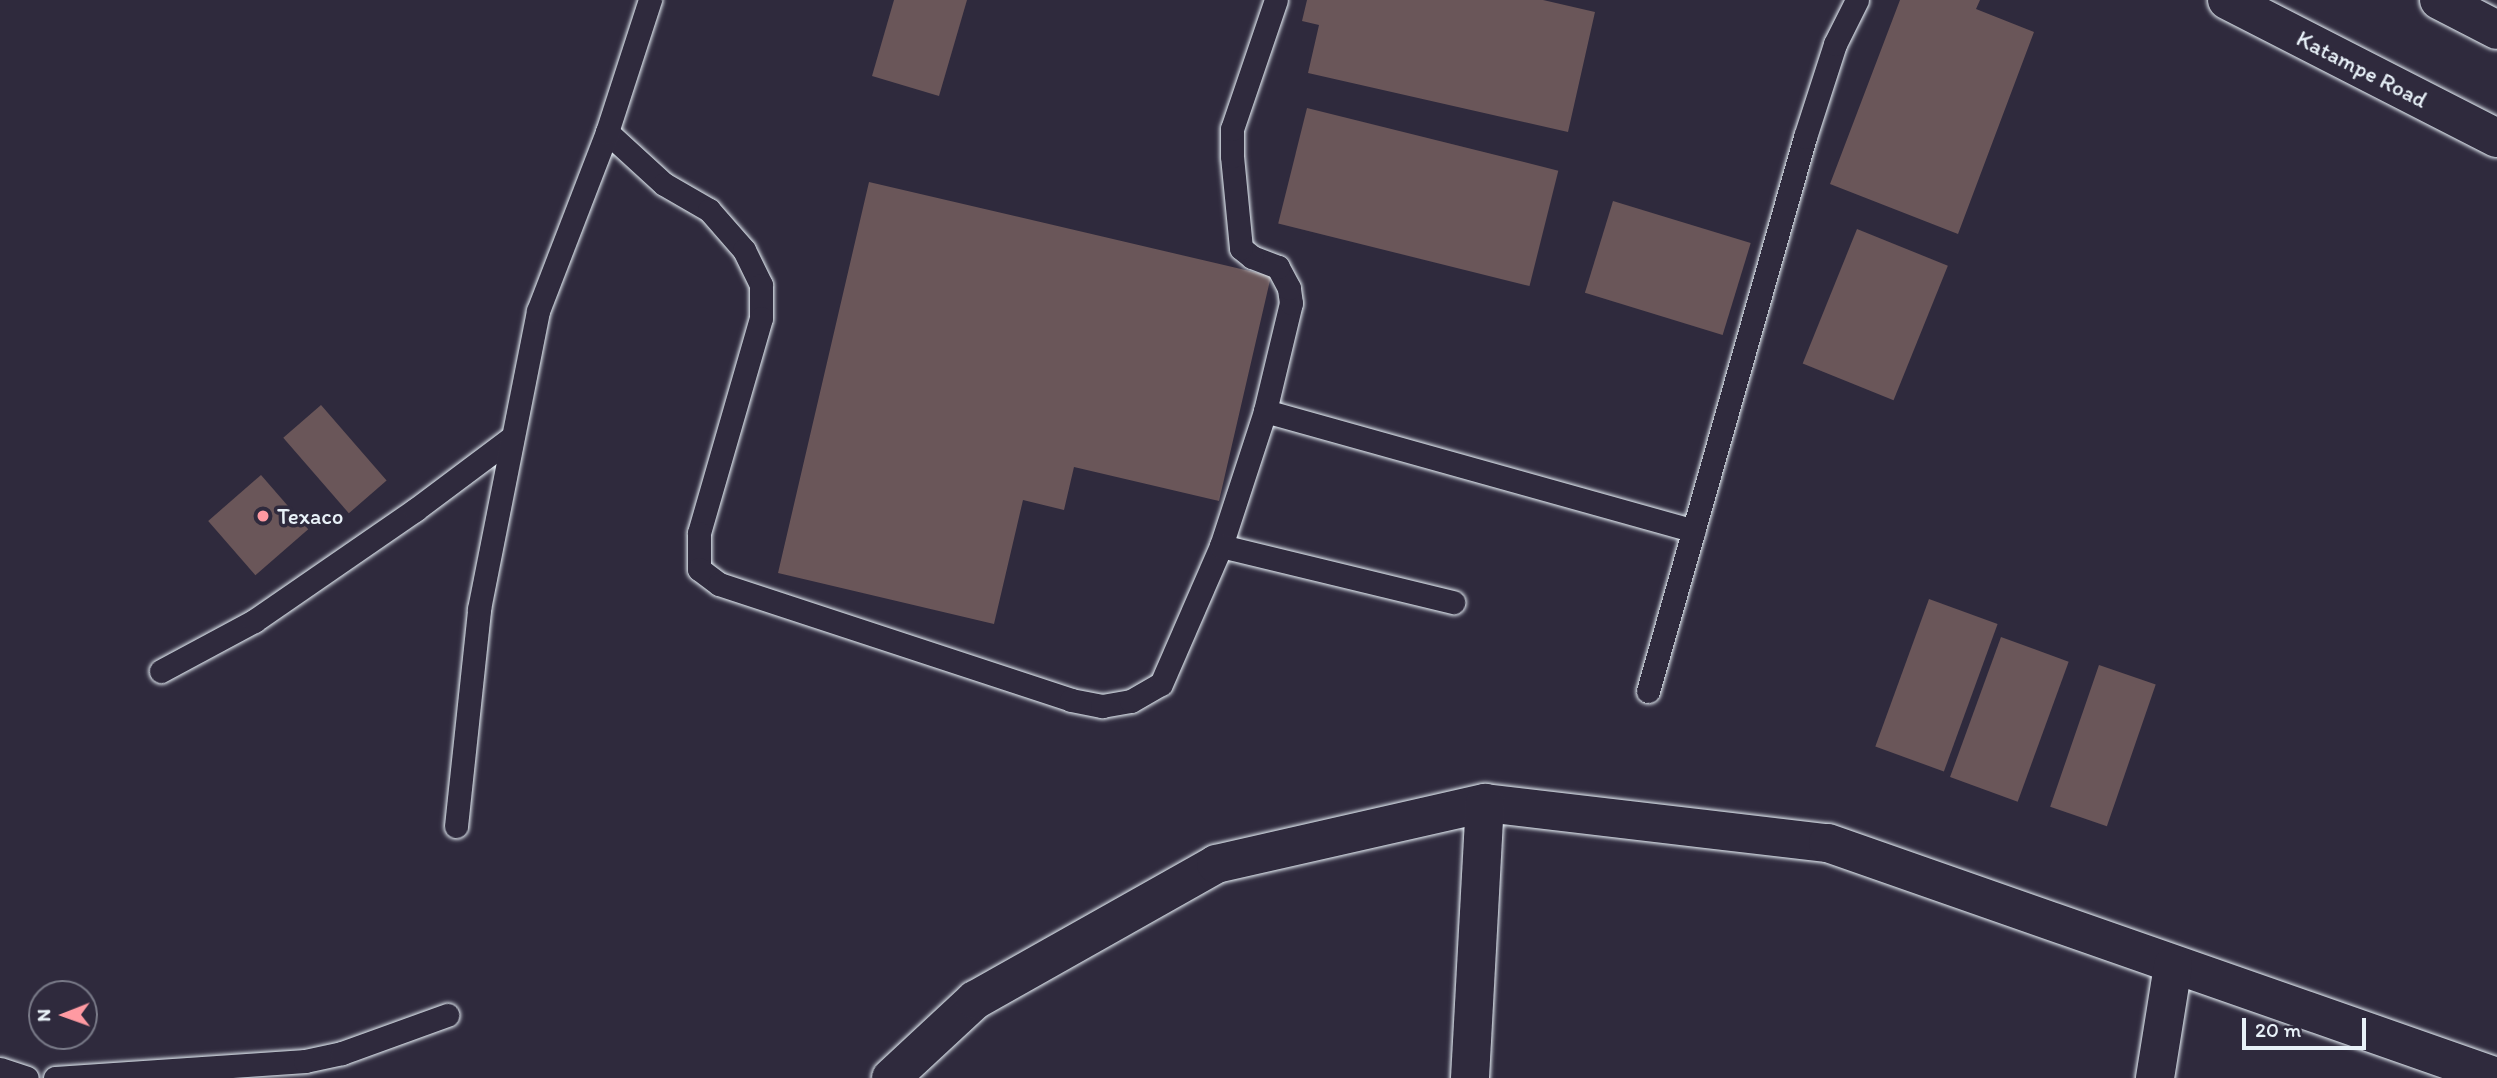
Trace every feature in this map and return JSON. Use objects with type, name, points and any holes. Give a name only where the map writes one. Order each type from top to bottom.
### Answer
[{"type":"street","name":"Katampe Road","points":[[2227,0],[2497,138]]},
{"type":"street","points":[[2439,0],[2497,30]]},
{"type":"street","points":[[1470,1078],[1485,803]]},
{"type":"street","points":[[891,1078],[975,1000],[1216,864],[1485,803],[1828,843],[2497,1077]]},
{"type":"street","points":[[2155,1078],[2173,965]]},
{"type":"lane","points":[[456,826],[479,609],[510,439],[538,311],[607,132],[650,0]]},
{"type":"lane","points":[[607,132],[664,184],[709,210],[744,250],[761,285],[761,318],[699,533],[699,569],[719,584],[1071,700],[1102,706],[1131,701],[1161,684],[1221,546],[1265,411],[1291,303],[1289,288],[1278,267],[1252,257],[1241,248],[1232,129],[1276,0]]},
{"type":"lane","points":[[1648,691],[1805,137],[1835,44],[1857,0]]},
{"type":"lane","points":[[1265,411],[1694,531]]},
{"type":"lane","points":[[161,671],[254,621],[510,439]]},
{"type":"lane","points":[[1221,546],[1453,602]]},
{"type":"lane","points":[[55,1078],[305,1061],[342,1053],[447,1014]]},
{"type":"lane","points":[[0,1069],[27,1078]]},
{"type":"building","points":[[894,0],[967,0],[939,96],[872,76]]},
{"type":"building","points":[[1307,0],[1543,0],[1595,12],[1568,132],[1308,73],[1319,25],[1302,21]]},
{"type":"building","points":[[1900,0],[1980,0],[1976,9],[2034,32],[1958,234],[1830,184]]},
{"type":"building","points":[[1307,108],[1558,171],[1530,286],[1278,223]]},
{"type":"building","points":[[869,182],[1271,276],[1219,501],[1074,467],[1064,510],[1023,500],[994,624],[778,573]]},
{"type":"building","points":[[1613,201],[1751,243],[1723,335],[1585,293]]},
{"type":"building","points":[[1857,229],[1948,266],[1894,400],[1803,363]]},
{"type":"building","points":[[321,405],[387,480],[349,513],[283,438]]},
{"type":"building","points":[[261,475],[308,529],[255,575],[208,521]]},
{"type":"building","points":[[1929,599],[1998,624],[1944,771],[1875,747]]},
{"type":"building","points":[[2001,637],[2069,662],[2018,802],[1950,777]]},
{"type":"building","points":[[2099,665],[2156,685],[2107,826],[2050,807]]},
{"type":"place","name":"Texaco","points":[[263,516]]}]
